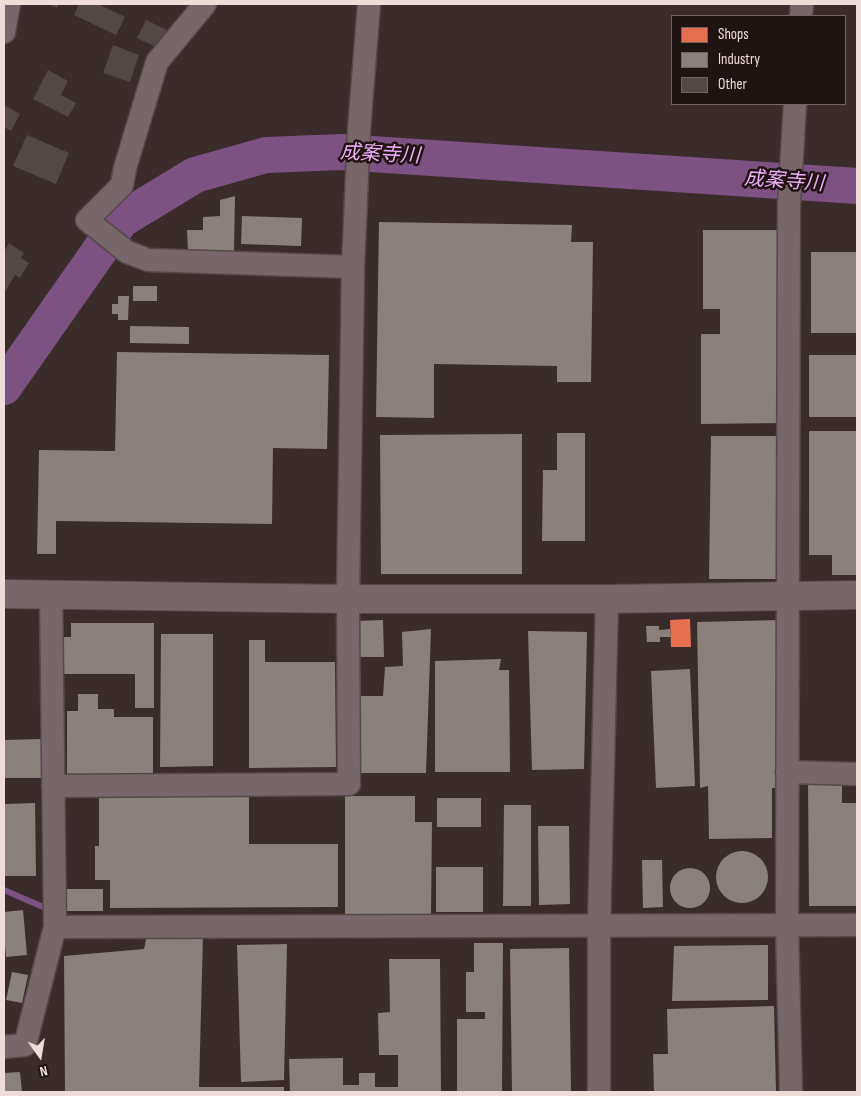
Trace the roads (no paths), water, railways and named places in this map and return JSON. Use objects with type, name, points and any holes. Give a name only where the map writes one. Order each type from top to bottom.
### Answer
[{"type":"street","points":[[4,32],[9,4]]},
{"type":"street","points":[[205,4],[158,62],[125,168],[122,185],[87,220],[127,252],[148,260],[353,267]]},
{"type":"street","points":[[53,786],[349,784],[348,600],[353,267],[359,130],[369,4]]},
{"type":"street","points":[[791,1092],[787,926],[789,204],[795,105]]},
{"type":"street","points":[[4,594],[348,600],[857,595]]},
{"type":"street","points":[[4,1047],[25,1046],[55,927],[51,594]]},
{"type":"street","points":[[599,1092],[599,926],[607,598]]},
{"type":"street","points":[[787,772],[857,774]]},
{"type":"street","points":[[55,927],[857,925]]},
{"type":"waterway","name":"成案寺川","points":[[4,387],[121,220],[195,175],[266,155],[341,152],[857,186]]},
{"type":"waterway","points":[[121,220],[127,190]]},
{"type":"waterway","points":[[4,890],[50,910]]}]
